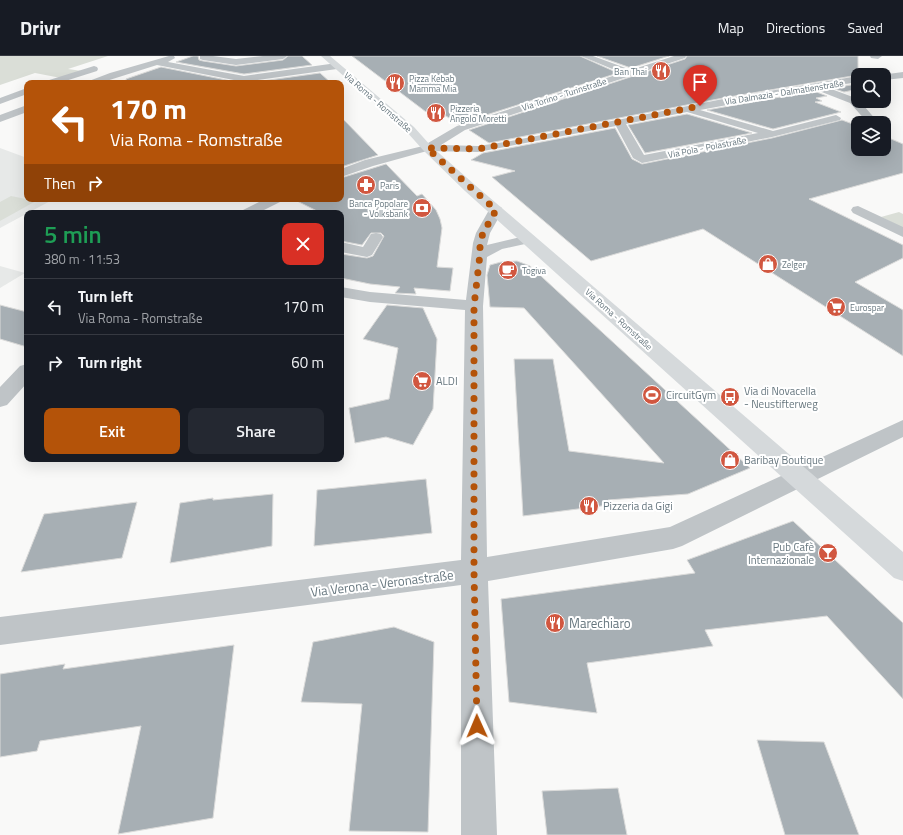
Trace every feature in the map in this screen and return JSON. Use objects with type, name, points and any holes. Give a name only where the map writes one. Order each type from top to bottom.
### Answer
[{"type":"main road","name":"Via Roma - Romstraße","points":[[325,56],[410,129],[427,148],[496,210],[798,478],[903,569]]},
{"type":"street","points":[[100,80],[176,56]]},
{"type":"street","points":[[200,56],[236,62],[283,56]]},
{"type":"street","points":[[585,56],[631,73]]},
{"type":"street","name":"Via Torino - Turinstraße","points":[[427,148],[461,128],[682,56]]},
{"type":"street","points":[[650,58],[663,62]]},
{"type":"street","name":"Via Roma - Romstraße","points":[[156,62],[244,79],[337,66]]},
{"type":"street","points":[[59,80],[94,69]]},
{"type":"street","points":[[891,76],[903,75]]},
{"type":"street","name":"Via Dalmazia - Dalmatienstraße","points":[[427,148],[478,149],[688,108],[851,81]]},
{"type":"street","points":[[816,86],[854,101],[868,116]]},
{"type":"street","points":[[0,101],[24,92]]},
{"type":"street","name":"Via Pola - Polastraße","points":[[688,108],[772,134]]},
{"type":"street","points":[[0,119],[24,109]]},
{"type":"street","name":"Via Pola - Polastraße","points":[[619,122],[637,155],[642,159],[772,134],[836,118]]},
{"type":"street","points":[[344,172],[427,148]]},
{"type":"street","points":[[254,210],[269,202]]},
{"type":"street","points":[[479,835],[474,571],[474,306],[480,243],[483,233],[496,210]]},
{"type":"street","points":[[858,210],[903,233]]},
{"type":"street","points":[[344,248],[367,252],[376,237]]},
{"type":"street","points":[[480,254],[497,246],[529,239]]},
{"type":"street","points":[[344,293],[370,297],[474,306]]},
{"type":"street","points":[[0,400],[15,375]]},
{"type":"street","name":"Via Verona - Veronastraße","points":[[0,631],[474,571],[673,538],[903,428]]},
{"type":"shaded area","points":[[0,56],[108,56],[68,69],[82,71],[61,78],[35,73],[0,85]]},
{"type":"shaded area","points":[[0,148],[24,157],[24,202],[48,202],[34,210],[24,210],[24,215],[0,228]]},
{"type":"shaded area","points":[[11,196],[24,199],[24,202],[34,202],[0,221],[0,202]]},
{"type":"shaded area","points":[[899,212],[903,214],[903,228],[881,217]]},
{"type":"shaded area","points":[[0,266],[24,273],[24,274],[0,288]]},
{"type":"building","points":[[193,56],[198,56],[199,60],[203,61],[236,66],[283,60],[288,56],[302,56],[312,65],[244,74],[176,62]]},
{"type":"building","points":[[352,56],[580,56],[618,73],[458,124],[446,116],[434,118]]},
{"type":"building","points":[[597,56],[669,56],[631,68]]},
{"type":"building","points":[[687,56],[858,56],[858,68],[851,68],[851,76],[723,98],[489,143],[469,130],[685,59]]},
{"type":"building","points":[[161,67],[226,80],[126,80]]},
{"type":"building","points":[[320,73],[328,80],[270,80]]},
{"type":"building","points":[[851,85],[851,90],[844,92],[832,88]]},
{"type":"building","points":[[814,91],[827,96],[816,98],[822,101],[815,102],[841,112],[773,129],[707,110]]},
{"type":"building","points":[[687,114],[752,133],[645,153],[628,125]]},
{"type":"building","points":[[344,120],[378,155],[344,166]]},
{"type":"building","points":[[842,120],[851,123],[851,156],[891,156],[891,139],[903,144],[903,173],[809,199],[903,245],[903,258],[855,282],[903,310],[903,356],[703,229],[591,261],[492,177],[515,171],[471,160],[483,153],[615,128],[632,159],[642,164],[772,138]]},
{"type":"building","points":[[386,164],[417,196],[422,194],[436,210],[440,219],[442,228],[437,267],[453,268],[450,291],[414,288],[416,294],[395,293],[400,287],[370,284],[344,279],[344,254],[367,258],[373,256],[384,236],[381,233],[371,233],[362,245],[344,242],[344,210],[315,210],[299,202],[344,202],[344,177]]},
{"type":"building","points":[[517,261],[530,266],[750,468],[688,494],[608,500],[609,505],[523,516],[514,359],[553,359],[569,451],[664,463],[524,308],[490,307],[487,275],[490,265],[501,262]]},
{"type":"building","points":[[0,305],[24,311],[24,346],[0,339]]},
{"type":"building","points":[[387,305],[423,308],[437,339],[433,409],[413,445],[386,437],[355,443],[349,408],[389,399],[398,348],[363,339]]},
{"type":"building","points":[[426,479],[432,533],[314,546],[317,490]]},
{"type":"building","points":[[273,494],[272,546],[170,563],[180,503],[213,498],[213,500]]},
{"type":"building","points":[[137,502],[122,558],[21,572],[44,514]]},
{"type":"building","points":[[793,521],[903,623],[903,699],[827,616],[705,630],[713,646],[587,663],[597,713],[509,702],[501,599],[695,573],[687,560]]},
{"type":"building","points":[[394,627],[434,642],[428,832],[349,831],[362,704],[301,702],[313,642]]},
{"type":"building","points":[[234,645],[213,818],[118,834],[141,726],[40,741],[37,751],[0,757],[0,674],[65,664],[63,669]]},
{"type":"building","points":[[757,740],[824,742],[859,835],[785,835]]},
{"type":"building","points":[[618,788],[627,835],[547,835],[542,791]]},
{"type":"place","name":"Ban Thai","points":[[661,71]]},
{"type":"place","name":"Pizza Kebab Mamma Mia","points":[[395,83]]},
{"type":"place","name":"Pizzeria Angolo Moretti","points":[[436,113]]},
{"type":"place","name":"Paris","points":[[366,185]]},
{"type":"place","name":"Banca Popolare - Volksbank","points":[[422,208]]},
{"type":"place","name":"Zelger","points":[[768,264]]},
{"type":"place","name":"Togiva","points":[[508,270]]},
{"type":"place","name":"Eurospar","points":[[836,307]]},
{"type":"place","name":"ALDI","points":[[422,381]]},
{"type":"place","name":"CircuitGym","points":[[652,395]]},
{"type":"place","name":"Via di Novacella - Neustifterweg","points":[[730,397]]},
{"type":"place","name":"Baribay Boutique","points":[[730,460]]},
{"type":"place","name":"Pizzeria da Gigi","points":[[589,506]]},
{"type":"place","name":"Pub Cafè Internazionale","points":[[828,553]]},
{"type":"place","name":"Marechiaro","points":[[555,623]]},
{"type":"route","points":[[477,726],[474,571],[474,306],[480,243],[483,233],[496,210],[427,148],[478,149],[511,144],[700,106]]}]
